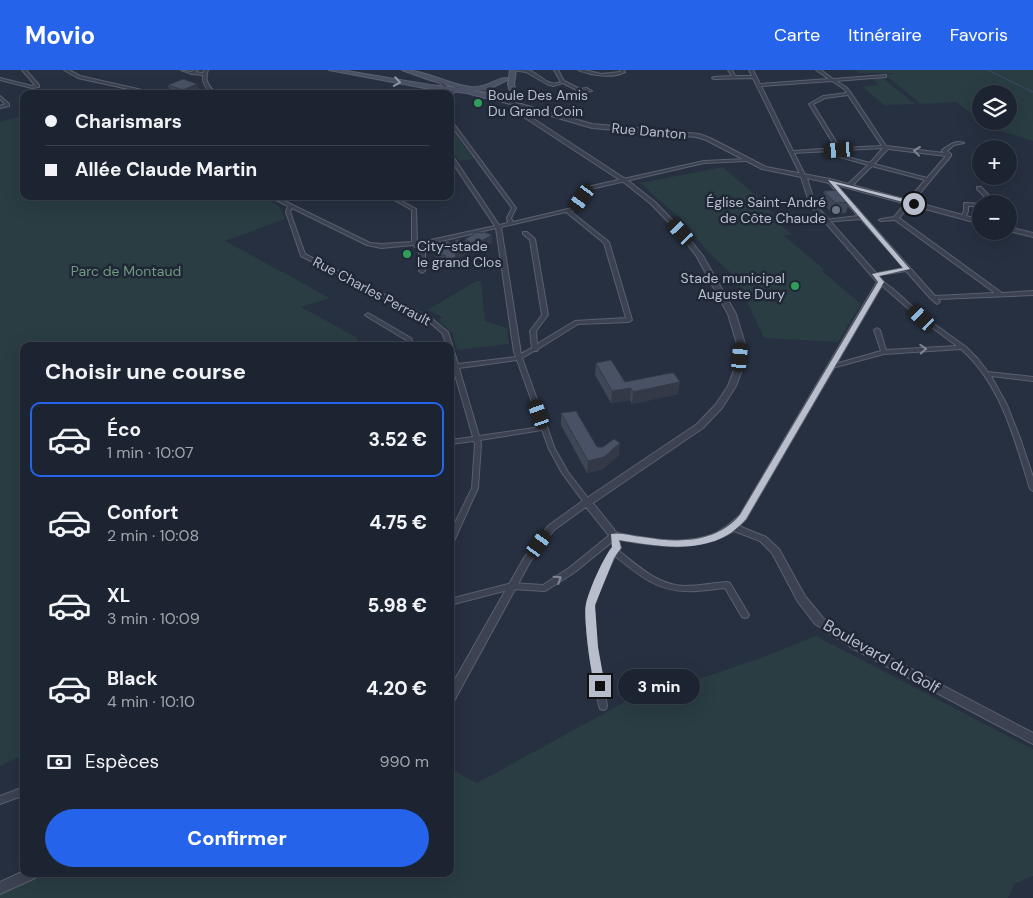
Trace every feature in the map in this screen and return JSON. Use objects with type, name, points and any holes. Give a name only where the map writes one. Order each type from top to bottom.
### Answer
[{"type":"main road","points":[[332,70],[445,90]]},
{"type":"main road","points":[[404,70],[438,80],[450,90]]},
{"type":"main road","points":[[506,70],[505,88],[511,96]]},
{"type":"main road","points":[[511,96],[513,70]]},
{"type":"main road","points":[[454,91],[478,89],[505,79]]},
{"type":"main road","points":[[454,91],[471,91],[485,96],[511,96]]},
{"type":"street","points":[[0,79],[38,86],[24,70]]},
{"type":"street","points":[[66,70],[80,77],[140,90]]},
{"type":"street","points":[[183,70],[205,72],[205,83],[211,90]]},
{"type":"street","points":[[513,70],[527,71],[549,84],[558,85],[563,82]]},
{"type":"street","points":[[556,70],[563,82],[580,90]]},
{"type":"street","points":[[580,70],[601,75],[613,71],[621,73],[623,72],[622,70]]},
{"type":"street","points":[[730,70],[734,77]]},
{"type":"street","points":[[751,70],[803,175],[812,204],[825,221],[881,282],[922,318],[963,347],[975,358],[986,374],[1009,417],[1021,446],[1033,489]]},
{"type":"street","points":[[818,70],[831,80],[842,85],[850,94],[886,149],[849,186]]},
{"type":"street","points":[[759,85],[884,76]]},
{"type":"street","points":[[714,78],[754,77]]},
{"type":"street","points":[[438,80],[450,90]]},
{"type":"street","points":[[478,89],[511,96],[524,114]]},
{"type":"street","points":[[839,150],[811,104],[824,97],[850,94]]},
{"type":"street","points":[[485,96],[519,105]]},
{"type":"street","points":[[454,691],[527,560],[551,528],[700,426],[719,406],[732,386],[738,370],[741,344],[732,314],[700,256],[681,232],[654,203],[624,180],[518,111],[512,104],[511,96]]},
{"type":"street","points":[[0,97],[8,105],[0,107]]},
{"type":"street","name":"Rue Danton","points":[[519,105],[592,126],[697,135],[764,168],[830,181],[972,219]]},
{"type":"street","points":[[524,114],[536,109]]},
{"type":"street","points":[[454,126],[514,208],[509,218],[510,224]]},
{"type":"street","points":[[950,155],[944,151],[953,144],[962,143]]},
{"type":"street","points":[[792,152],[884,147],[950,155]]},
{"type":"street","points":[[820,151],[929,180]]},
{"type":"street","points":[[881,220],[896,218],[950,155]]},
{"type":"street","points":[[278,200],[374,246],[415,245],[574,209],[589,188],[704,162],[746,160]]},
{"type":"street","points":[[454,162],[498,227],[513,335],[545,428],[565,473],[614,536],[617,548],[610,556],[590,605],[593,647],[603,706]]},
{"type":"street","points":[[830,181],[935,300],[1033,293]]},
{"type":"street","points":[[979,188],[986,195]]},
{"type":"street","points":[[397,200],[414,208],[415,245]]},
{"type":"street","points":[[963,216],[966,211],[966,204],[972,204]]},
{"type":"street","name":"Rue Charles Perrault","points":[[290,206],[288,212],[303,255],[429,319],[445,332],[448,342]]},
{"type":"street","points":[[454,367],[520,358],[577,322],[628,320],[606,242],[568,210]]},
{"type":"street","points":[[291,219],[306,214]]},
{"type":"street","points":[[896,218],[1001,295]]},
{"type":"street","points":[[825,221],[864,220]]},
{"type":"street","points":[[1017,231],[1032,236]]},
{"type":"street","points":[[525,233],[532,240],[545,315],[533,331],[535,350]]},
{"type":"street","points":[[422,244],[422,271]]},
{"type":"street","points":[[875,274],[907,269]]},
{"type":"street","points":[[454,601],[512,586],[544,588],[572,570],[614,536],[664,544],[682,544],[703,541],[720,535],[734,527],[743,517],[881,282]]},
{"type":"street","points":[[368,315],[409,339],[410,342]]},
{"type":"street","points":[[876,330],[884,352]]},
{"type":"street","points":[[830,367],[884,352],[963,347]]},
{"type":"street","name":"Rue Charles Perrault","points":[[454,370],[477,438],[475,488],[454,533]]},
{"type":"street","points":[[986,374],[1033,379]]},
{"type":"street","points":[[454,441],[545,428]]},
{"type":"street","name":"Boulevard du Golf","points":[[734,527],[763,539],[776,551],[801,599],[819,621],[856,645],[1033,740]]},
{"type":"street","points":[[614,551],[651,579],[665,586],[678,588],[727,585],[745,615]]},
{"type":"street","points":[[0,800],[20,792]]},
{"type":"street","points":[[0,888],[24,877]]},
{"type":"green space","points":[[855,70],[1033,70],[1033,141],[997,130],[1017,130],[1017,85],[972,85],[972,114],[956,102],[921,104],[885,75],[895,73],[860,73]]},
{"type":"green space","points":[[872,78],[883,78],[915,104],[884,105],[863,87],[879,85]]},
{"type":"green space","name":"Parc de Montaud","points":[[20,116],[20,200],[268,200],[279,206],[285,219],[225,241],[330,298],[301,307],[356,337],[359,342],[20,342],[20,756],[0,766],[0,122]]},
{"type":"green space","points":[[454,131],[473,159],[459,161],[454,152]]},
{"type":"green space","points":[[723,167],[763,202],[782,226],[792,234],[784,236],[824,269],[822,271],[861,304],[838,342],[764,338],[736,278],[707,251],[682,220],[640,183]]},
{"type":"green space","points":[[476,281],[481,281],[485,321],[507,328],[509,344],[457,350],[452,333],[439,320],[442,317],[428,310]]},
{"type":"green space","points":[[816,636],[1033,749],[1033,876],[1014,884],[1008,898],[0,898],[0,894],[31,877],[454,877],[454,771],[477,783],[643,692],[708,676],[761,658]]},
{"type":"building","points":[[183,79],[197,84],[183,90],[168,85]]},
{"type":"building","points":[[838,190],[849,202],[835,203],[824,191]]},
{"type":"building","points":[[477,232],[492,235],[472,246],[465,239]]},
{"type":"building","points":[[458,239],[468,244],[455,251],[456,260],[445,260],[445,255],[435,255],[435,245],[440,245],[447,241],[451,243]]},
{"type":"building","points":[[611,360],[625,382],[674,373],[680,382],[633,392],[631,388],[612,391],[596,363]]},
{"type":"building","points":[[576,411],[597,447],[603,447],[614,439],[620,443],[604,457],[588,461],[561,413]]},
{"type":"waterway","points":[[988,70],[1033,92]]},
{"type":"place","name":"Boule Des Amis Du Grand Coin","points":[[478,103]]},
{"type":"place","name":"Église Saint-André de Côte Chaude","points":[[836,210]]},
{"type":"place","name":"City-stade le grand Clos","points":[[407,254]]},
{"type":"place","name":"Stade municipal Auguste Dury","points":[[795,286]]},
{"type":"route","points":[[600,686],[593,647],[590,605],[610,556],[617,548],[614,536],[664,544],[682,544],[703,541],[720,535],[734,527],[743,517],[881,282],[875,274],[907,269],[830,181],[914,204]]}]
